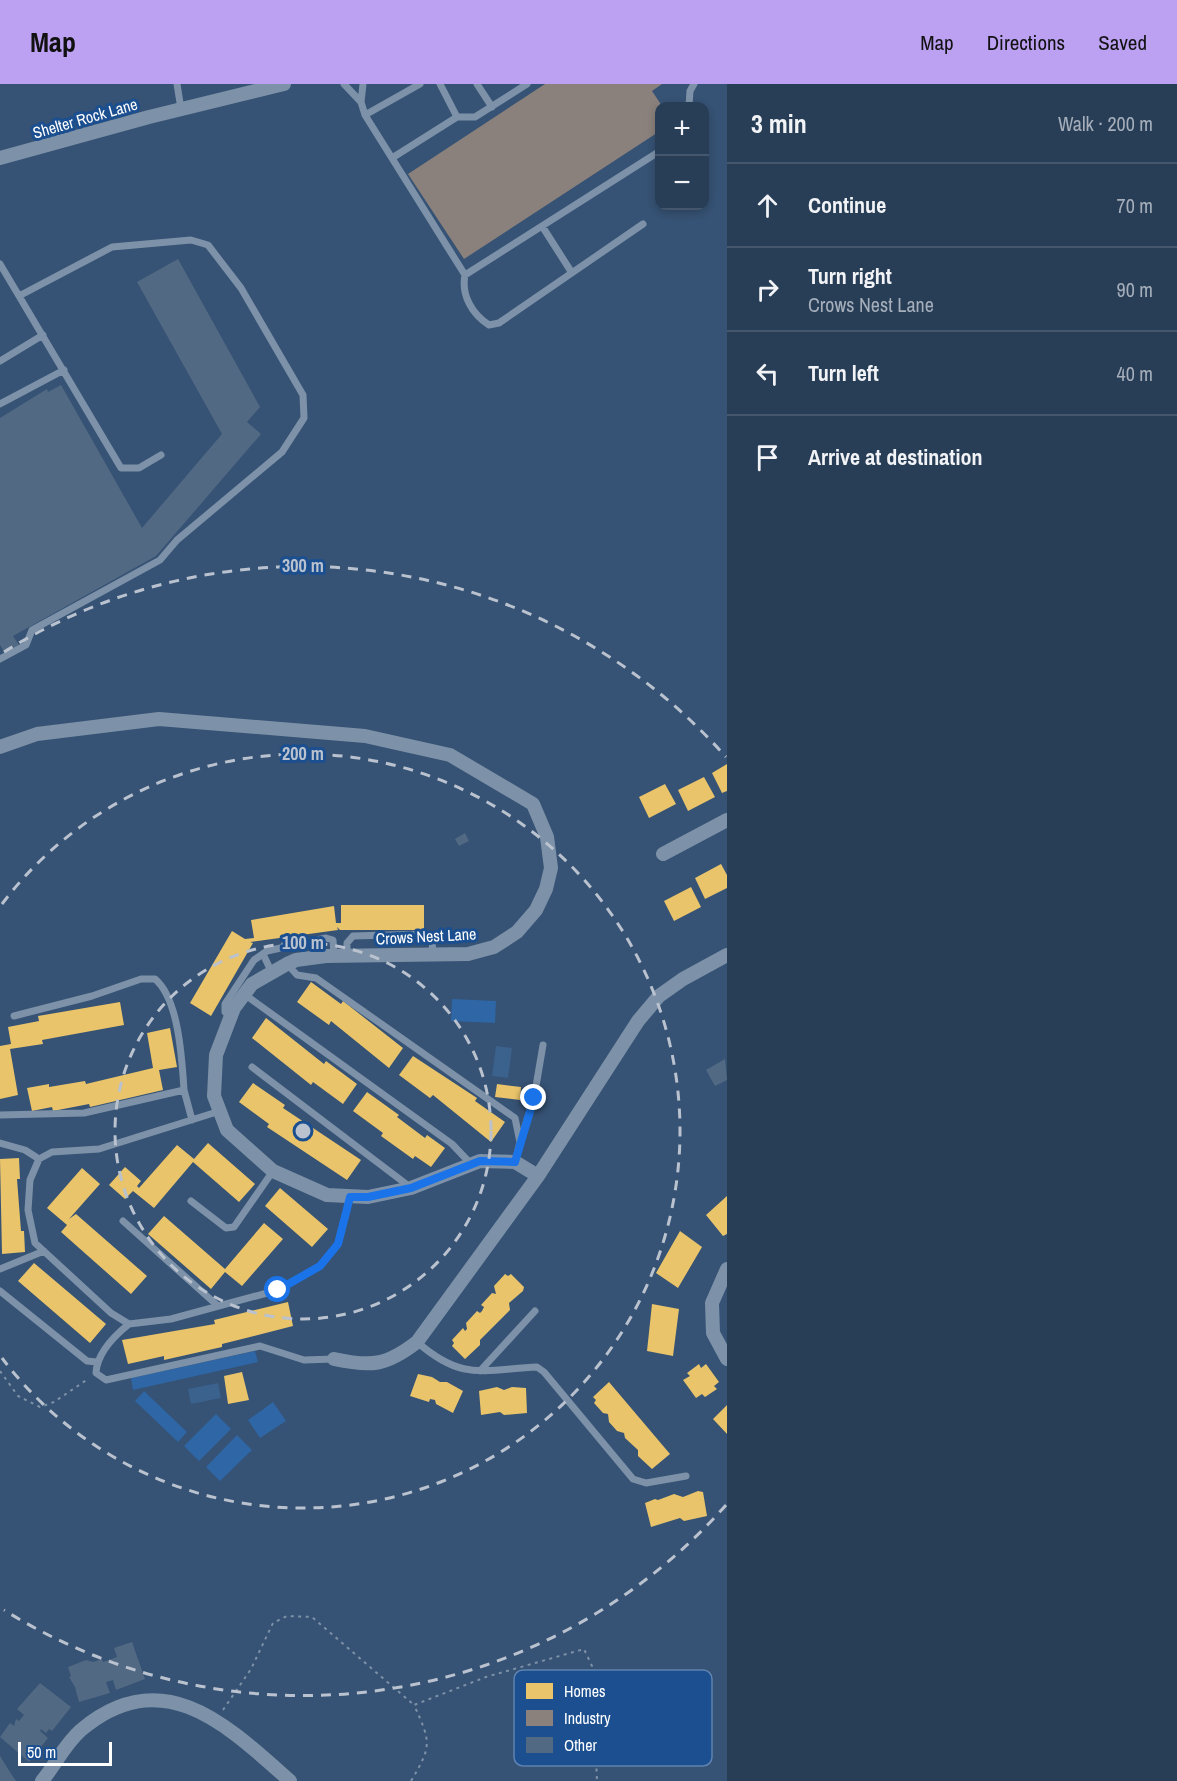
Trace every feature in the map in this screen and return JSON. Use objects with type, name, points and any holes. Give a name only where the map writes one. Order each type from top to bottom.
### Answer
[{"type":"street","name":"Shelter Rock Lane","points":[[0,158],[284,84]]},
{"type":"street","name":"Crows Nest Lane","points":[[0,747],[37,734],[159,719],[365,736],[450,755],[533,804],[547,837],[551,868],[546,889],[536,910],[517,932],[494,947],[468,954],[341,955],[296,960],[287,964],[252,984],[231,1017],[216,1055],[214,1096],[227,1130],[273,1171],[327,1195],[368,1197],[411,1188],[480,1161],[515,1162],[538,1176]]},
{"type":"street","points":[[663,854],[727,820]]},
{"type":"street","points":[[334,1359],[376,1364],[394,1359],[417,1342],[538,1176],[638,1021],[659,996],[683,979],[727,956]]},
{"type":"street","points":[[727,1269],[712,1303],[713,1334],[727,1359]]},
{"type":"street","points":[[49,1779],[64,1747],[80,1731],[116,1709],[154,1702],[179,1704],[217,1719],[290,1781]]},
{"type":"lane","points":[[177,84],[181,109]]},
{"type":"lane","points":[[344,84],[361,102]]},
{"type":"lane","points":[[363,84],[361,102],[365,115],[465,275],[463,286],[465,296],[480,320],[489,325],[499,323],[643,224]]},
{"type":"lane","points":[[365,115],[420,84]]},
{"type":"lane","points":[[440,84],[457,117]]},
{"type":"lane","points":[[477,84],[492,107]]},
{"type":"lane","points":[[689,102],[694,84]]},
{"type":"lane","points":[[392,158],[457,117],[475,117],[521,86]]},
{"type":"lane","points":[[465,275],[655,154]]},
{"type":"lane","points":[[542,226],[572,273]]},
{"type":"lane","points":[[0,659],[26,645],[32,630],[160,560],[177,540],[282,452],[303,418],[303,395],[241,288],[208,245],[191,240],[112,248],[19,296]]},
{"type":"lane","points":[[0,264],[122,468],[139,468],[161,455]]},
{"type":"lane","points":[[0,361],[43,335]]},
{"type":"lane","points":[[0,404],[64,370]]},
{"type":"lane","points":[[341,955],[353,936],[427,934],[433,938],[432,954]]},
{"type":"lane","points":[[231,1017],[225,1012],[225,1004],[254,960],[263,954],[326,938],[333,940],[341,955]]},
{"type":"lane","points":[[263,954],[272,973]]},
{"type":"lane","points":[[287,964],[297,975],[316,978],[515,1118],[520,1142]]},
{"type":"lane","points":[[14,1016],[92,996],[141,979],[154,979],[159,982],[176,1021],[184,1090],[192,1120]]},
{"type":"lane","points":[[244,994],[452,1144],[471,1164]]},
{"type":"lane","points":[[515,1162],[534,1098],[543,1045]]},
{"type":"lane","points":[[252,1067],[411,1188]]},
{"type":"lane","points":[[0,1115],[84,1113],[184,1090]]},
{"type":"lane","points":[[129,1324],[111,1313],[35,1243],[28,1210],[30,1180],[39,1159],[52,1152],[99,1149],[220,1111]]},
{"type":"lane","points":[[0,1143],[25,1150],[39,1159]]},
{"type":"lane","points":[[190,1201],[226,1228],[234,1227],[273,1171]]},
{"type":"lane","points":[[334,1359],[304,1360],[260,1346],[106,1380],[96,1373],[97,1362],[115,1335],[129,1324],[171,1319],[278,1290],[320,1266],[338,1244],[350,1197]]},
{"type":"lane","points":[[123,1221],[219,1306]]},
{"type":"lane","points":[[0,1269],[44,1251]]},
{"type":"lane","points":[[0,1291],[87,1361],[97,1362]]},
{"type":"lane","points":[[480,1371],[536,1311]]},
{"type":"lane","points":[[417,1342],[438,1361],[453,1368],[480,1371],[537,1367],[544,1372],[633,1479],[646,1483],[686,1476]]},
{"type":"path","points":[[0,1371],[18,1396],[40,1407],[54,1402],[96,1373]]},
{"type":"path","points":[[217,1719],[251,1669],[273,1623],[287,1616],[312,1617],[414,1705],[427,1732],[428,1754],[411,1781]]},
{"type":"path","points":[[414,1705],[486,1677],[584,1649],[592,1670]]},
{"type":"path","points":[[596,1766],[597,1781]]},
{"type":"shaded area","points":[[452,999],[496,1001],[495,1023],[451,1021]]},
{"type":"shaded area","points":[[496,1046],[512,1048],[508,1078],[492,1076]]},
{"type":"shaded area","points":[[255,1351],[258,1362],[133,1390],[131,1378]]},
{"type":"shaded area","points":[[218,1383],[221,1398],[191,1404],[188,1389]]},
{"type":"shaded area","points":[[144,1391],[187,1432],[178,1442],[135,1401]]},
{"type":"shaded area","points":[[273,1402],[286,1421],[260,1438],[248,1420]]},
{"type":"shaded area","points":[[216,1414],[231,1429],[199,1461],[184,1446]]},
{"type":"shaded area","points":[[237,1435],[252,1450],[220,1481],[206,1467]]},
{"type":"building: Homes","points":[[727,764],[727,791],[722,793],[712,773]]},
{"type":"building: Homes","points":[[704,777],[715,797],[688,811],[678,790]]},
{"type":"building: Homes","points":[[665,784],[676,804],[649,818],[639,797]]},
{"type":"building: Homes","points":[[721,864],[727,875],[727,888],[705,899],[695,878]]},
{"type":"building: Homes","points":[[691,887],[701,907],[674,921],[664,901]]},
{"type":"building: Homes","points":[[341,905],[424,905],[424,930],[340,930],[337,927],[338,930],[250,942],[253,943],[211,1016],[190,1003],[232,931],[245,939],[254,938],[251,920],[334,906],[336,923],[341,923]]},
{"type":"building: Homes","points":[[311,982],[341,1004],[343,1001],[403,1048],[389,1068],[331,1021],[329,1025],[297,1002]]},
{"type":"building: Homes","points":[[120,1002],[124,1025],[42,1040],[43,1044],[10,1049],[18,1095],[0,1099],[0,1046],[11,1044],[8,1027],[39,1021],[38,1016]]},
{"type":"building: Homes","points":[[266,1018],[324,1064],[326,1061],[357,1084],[343,1104],[313,1082],[311,1085],[252,1038]]},
{"type":"building: Homes","points":[[170,1028],[177,1067],[159,1070],[163,1090],[90,1107],[89,1104],[53,1111],[52,1107],[32,1111],[27,1088],[85,1081],[86,1084],[153,1068],[147,1033]]},
{"type":"building: Homes","points":[[413,1056],[477,1098],[475,1101],[505,1122],[491,1142],[433,1095],[430,1098],[399,1075]]},
{"type":"building: Homes","points":[[253,1083],[285,1105],[283,1108],[361,1160],[347,1180],[267,1127],[269,1124],[239,1102]]},
{"type":"building: Homes","points":[[497,1084],[521,1087],[520,1100],[495,1097]]},
{"type":"building: Homes","points":[[367,1092],[399,1115],[397,1117],[425,1138],[427,1135],[445,1148],[431,1167],[415,1156],[413,1159],[381,1136],[383,1133],[353,1111]]},
{"type":"building: Homes","points":[[208,1143],[255,1184],[239,1202],[193,1162],[154,1208],[133,1191],[125,1199],[109,1185],[125,1167],[141,1181],[137,1186],[139,1188],[177,1145],[194,1159]]},
{"type":"building: Homes","points":[[19,1158],[20,1179],[17,1179],[25,1252],[2,1254],[0,1159]]},
{"type":"building: Homes","points":[[82,1168],[100,1184],[69,1219],[76,1214],[147,1276],[131,1294],[61,1232],[67,1225],[47,1208]]},
{"type":"building: Homes","points":[[280,1188],[328,1229],[312,1247],[265,1206]]},
{"type":"building: Homes","points":[[727,1196],[727,1234],[723,1236],[706,1215]]},
{"type":"building: Homes","points":[[164,1216],[225,1269],[264,1223],[283,1239],[242,1286],[225,1272],[211,1289],[148,1234]]},
{"type":"building: Homes","points":[[680,1231],[702,1247],[678,1288],[656,1273]]},
{"type":"building: Homes","points":[[34,1263],[106,1324],[90,1343],[18,1281]]},
{"type":"building: Homes","points":[[505,1274],[508,1276],[511,1274],[524,1287],[523,1291],[509,1303],[510,1310],[480,1340],[480,1345],[465,1359],[452,1346],[454,1343],[452,1340],[463,1328],[465,1331],[467,1329],[466,1323],[477,1311],[480,1313],[482,1311],[484,1307],[481,1305],[492,1293],[496,1294],[494,1286]]},
{"type":"building: Homes","points":[[288,1302],[293,1326],[222,1344],[222,1347],[164,1360],[164,1356],[128,1364],[122,1340],[215,1324],[214,1320]]},
{"type":"building: Homes","points":[[652,1304],[679,1309],[673,1356],[647,1351]]},
{"type":"building: Homes","points":[[699,1364],[701,1368],[706,1364],[719,1382],[714,1386],[717,1389],[705,1397],[702,1394],[696,1398],[683,1380],[690,1376],[687,1373]]},
{"type":"building: Homes","points":[[242,1372],[249,1400],[228,1404],[224,1376]]},
{"type":"building: Homes","points":[[418,1374],[432,1377],[440,1382],[447,1382],[463,1391],[453,1413],[436,1404],[435,1400],[430,1399],[429,1402],[410,1396]]},
{"type":"building: Homes","points":[[609,1382],[670,1454],[652,1469],[638,1456],[638,1450],[625,1438],[624,1433],[617,1431],[609,1422],[608,1414],[603,1413],[594,1403],[596,1400],[593,1397]]},
{"type":"building: Homes","points":[[497,1387],[504,1390],[512,1387],[526,1388],[527,1413],[504,1415],[500,1412],[481,1415],[479,1391]]},
{"type":"building: Homes","points":[[727,1405],[727,1434],[713,1419]]},
{"type":"building: Homes","points":[[698,1491],[703,1492],[707,1516],[684,1521],[680,1518],[651,1527],[645,1503],[674,1494],[683,1497]]},
{"type":"building: Industry","points":[[545,84],[662,84],[652,91],[659,102],[655,102],[655,134],[464,259],[408,174]]},
{"type":"building: Other","points":[[178,259],[260,407],[247,422],[261,434],[156,556],[13,636],[19,645],[5,653],[0,645],[0,418],[47,389],[48,392],[61,385],[142,528],[222,434],[137,282]]},
{"type":"building: Other","points":[[465,833],[469,841],[459,846],[455,839]]},
{"type":"building: Other","points":[[725,1059],[727,1080],[715,1086],[706,1070]]},
{"type":"building: Other","points":[[132,1642],[145,1679],[116,1690],[113,1680],[106,1682],[110,1693],[79,1702],[75,1687],[69,1677],[71,1676],[68,1667],[86,1660],[93,1662],[102,1659],[103,1662],[117,1657],[114,1648]]},
{"type":"building: Other","points":[[40,1683],[71,1707],[52,1731],[49,1729],[46,1733],[41,1729],[40,1731],[48,1738],[29,1762],[0,1737],[10,1723],[14,1726],[16,1719],[19,1721],[24,1715],[17,1709]]},
{"type":"building: Other","points":[[0,1756],[8,1769],[16,1781],[0,1781]]},
{"type":"route","points":[[278,1290],[320,1266],[338,1244],[350,1197],[368,1197],[411,1188],[480,1161],[515,1162],[534,1098]]}]
